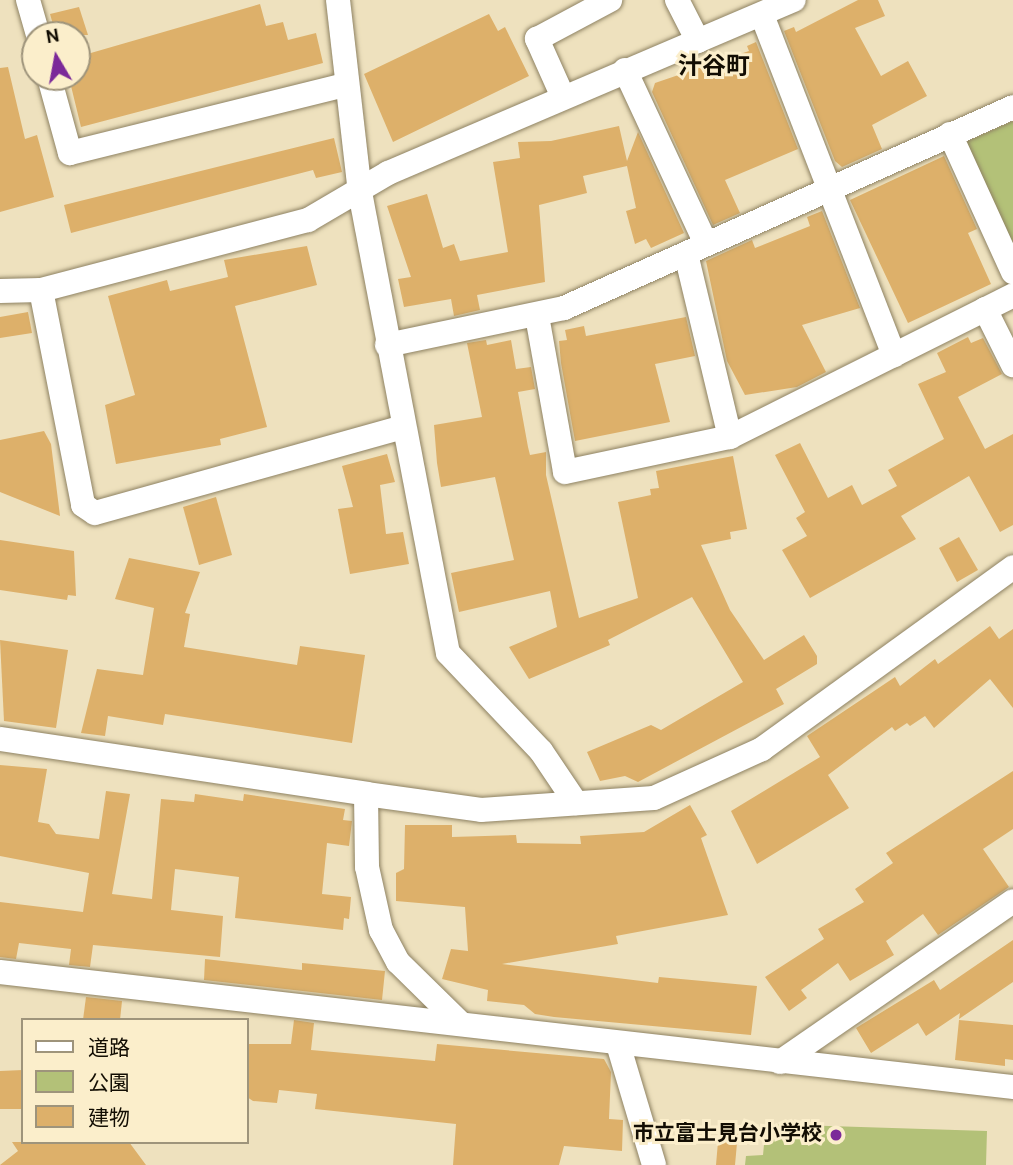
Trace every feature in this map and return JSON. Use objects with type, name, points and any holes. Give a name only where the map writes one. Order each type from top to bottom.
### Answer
[{"type":"street","points":[[28,0],[34,21]]},
{"type":"street","points":[[338,0],[344,85],[359,192],[447,653],[541,751],[576,803]]},
{"type":"street","points":[[563,97],[537,39],[610,0]]},
{"type":"street","points":[[677,0],[698,41]]},
{"type":"street","points":[[0,290],[41,290],[308,220],[388,173],[794,0]]},
{"type":"street","points":[[762,15],[894,355]]},
{"type":"street","points":[[625,70],[696,249],[730,437]]},
{"type":"street","points":[[53,91],[70,153],[344,85]]},
{"type":"street","points":[[387,345],[537,316],[696,249],[1013,107]]},
{"type":"street","points":[[950,134],[1013,272]]},
{"type":"street","points":[[41,290],[83,505],[95,513],[403,426]]},
{"type":"street","points":[[537,316],[565,472],[730,437],[1013,295]]},
{"type":"street","points":[[985,309],[1013,365]]},
{"type":"street","points":[[0,738],[481,810],[654,798],[762,749],[1013,567]]},
{"type":"street","points":[[366,794],[367,867],[381,930],[398,962],[461,1024]]},
{"type":"street","points":[[780,1062],[1013,901]]},
{"type":"street","points":[[0,972],[1013,1087]]},
{"type":"street","points":[[618,1044],[654,1165]]},
{"type":"green space","points":[[1013,121],[1013,252],[965,151],[968,141]]},
{"type":"green space","points":[[766,1124],[987,1131],[986,1165],[745,1165],[746,1156],[763,1155]]},
{"type":"building","points":[[858,0],[878,0],[885,16],[855,28],[881,76],[908,61],[927,96],[872,125],[882,149],[842,167],[835,161],[784,31],[794,27],[796,32]]},
{"type":"building","points":[[260,4],[266,26],[283,22],[288,40],[316,33],[323,63],[81,127],[72,91],[91,91],[91,53]]},
{"type":"building","points":[[79,7],[84,21],[52,21],[50,14]]},
{"type":"building","points":[[489,14],[498,31],[505,27],[529,76],[393,142],[364,74]]},
{"type":"building","points":[[756,42],[798,149],[725,180],[740,213],[713,225],[652,92],[655,83],[749,51],[747,46]]},
{"type":"building","points":[[8,67],[25,139],[37,135],[54,197],[0,212],[0,68]]},
{"type":"building","points":[[619,126],[627,161],[638,132],[684,233],[651,248],[646,239],[635,244],[626,211],[636,208],[627,166],[583,176],[587,193],[539,205],[545,282],[477,295],[480,310],[454,316],[451,299],[404,307],[398,279],[411,277],[387,206],[427,194],[443,248],[454,244],[460,261],[508,252],[493,162],[520,158],[518,142],[551,141]]},
{"type":"building","points":[[334,138],[342,172],[316,178],[313,170],[71,233],[64,205]]},
{"type":"building","points":[[944,156],[977,229],[968,233],[991,284],[908,323],[850,200]]},
{"type":"building","points":[[822,211],[860,308],[802,325],[826,372],[797,387],[745,395],[727,361],[706,261],[752,240],[755,248],[810,226],[807,217]]},
{"type":"building","points":[[307,246],[317,285],[235,306],[267,427],[220,439],[221,445],[116,464],[105,405],[135,395],[108,296],[167,280],[170,291],[228,277],[224,260]]},
{"type":"building","points":[[28,312],[32,333],[0,338],[0,317]]},
{"type":"building","points":[[686,317],[695,356],[655,364],[670,422],[575,441],[559,341],[567,340],[565,330],[584,326],[586,336]]},
{"type":"building","points":[[968,337],[971,343],[983,338],[1002,374],[958,397],[985,449],[1013,434],[1013,525],[1000,532],[969,476],[901,516],[916,539],[810,598],[782,550],[807,536],[796,518],[805,512],[775,455],[800,443],[828,498],[852,485],[862,505],[897,486],[888,470],[944,439],[918,384],[946,372],[937,353]]},
{"type":"building","points":[[486,340],[487,345],[511,340],[516,369],[531,367],[535,389],[518,392],[528,447],[530,455],[546,452],[546,475],[579,618],[638,598],[618,502],[651,495],[650,489],[659,488],[656,471],[733,456],[747,529],[730,532],[731,539],[701,545],[730,610],[764,660],[804,635],[817,656],[817,664],[776,689],[784,704],[638,782],[625,776],[600,781],[587,752],[651,725],[661,730],[743,682],[692,597],[608,640],[610,645],[529,679],[509,647],[557,627],[550,591],[459,612],[451,573],[514,560],[495,477],[441,487],[437,463],[434,425],[482,417],[467,343]]},
{"type":"building","points":[[44,431],[51,444],[60,516],[0,492],[0,440]]},
{"type":"building","points":[[387,454],[395,482],[380,485],[386,534],[403,532],[409,564],[350,574],[338,509],[353,507],[342,466]]},
{"type":"building","points":[[216,497],[232,555],[199,565],[183,507]]},
{"type":"building","points":[[959,537],[978,570],[957,582],[939,548]]},
{"type":"building","points":[[0,540],[74,551],[76,596],[68,595],[67,600],[0,590]]},
{"type":"building","points":[[129,558],[200,572],[185,613],[190,614],[184,647],[297,665],[300,646],[365,655],[352,743],[165,714],[163,725],[108,716],[105,736],[81,733],[97,669],[143,675],[154,608],[115,599]]},
{"type":"building","points":[[990,626],[999,639],[1013,629],[1013,708],[990,679],[934,728],[925,716],[910,726],[907,723],[895,731],[892,727],[828,775],[849,808],[757,864],[731,811],[820,757],[807,736],[895,677],[900,686],[935,659],[938,664]]},
{"type":"building","points":[[0,640],[68,650],[56,728],[4,721]]},
{"type":"building","points":[[0,765],[47,769],[38,822],[49,824],[56,834],[99,839],[106,791],[130,794],[112,894],[152,899],[161,799],[194,802],[195,794],[243,801],[244,794],[345,809],[343,820],[352,821],[349,846],[327,843],[322,894],[351,897],[349,919],[344,918],[343,930],[235,918],[239,877],[175,869],[171,910],[223,916],[220,957],[93,945],[90,967],[69,965],[71,949],[19,943],[16,959],[0,957],[0,902],[83,912],[89,873],[0,856]]},
{"type":"building","points":[[1013,771],[1013,829],[983,849],[1009,887],[938,935],[923,914],[886,941],[894,955],[850,981],[838,963],[801,990],[807,998],[789,1011],[765,977],[824,939],[818,929],[864,902],[855,889],[893,863],[886,853]]},
{"type":"building","points":[[690,805],[707,835],[701,838],[728,915],[616,936],[618,944],[502,964],[658,983],[659,977],[757,986],[751,1035],[554,1017],[535,1014],[524,1005],[487,1001],[488,990],[442,979],[451,949],[468,951],[465,907],[396,901],[396,873],[404,869],[405,825],[452,825],[452,837],[516,835],[517,843],[581,844],[580,836],[644,832]]},
{"type":"building","points":[[1013,940],[1013,982],[959,1019],[960,1013],[926,1036],[918,1023],[871,1053],[856,1028],[934,980],[940,990]]},
{"type":"building","points":[[205,959],[302,970],[302,963],[385,971],[382,1000],[204,980]]},
{"type":"building","points":[[86,997],[122,1001],[120,1018],[83,1018]]},
{"type":"building","points":[[294,1020],[314,1023],[311,1050],[435,1061],[437,1044],[604,1059],[611,1072],[609,1119],[623,1120],[622,1151],[564,1146],[559,1165],[453,1165],[456,1124],[315,1109],[317,1094],[279,1090],[277,1103],[253,1101],[248,1098],[248,1044],[291,1044]]},
{"type":"building","points":[[959,1020],[1013,1025],[1013,1060],[1005,1059],[1005,1066],[955,1060]]},
{"type":"building","points":[[21,1070],[21,1109],[0,1109],[0,1071]]},
{"type":"building","points":[[719,1130],[738,1132],[735,1165],[716,1165]]},
{"type":"building","points":[[12,1142],[130,1144],[146,1165],[0,1165],[18,1151]]},
{"type":"place","name":"市立富士見台小学校","points":[[836,1135]]},
{"type":"district","name":"汁谷町","points":[[714,69]]}]
